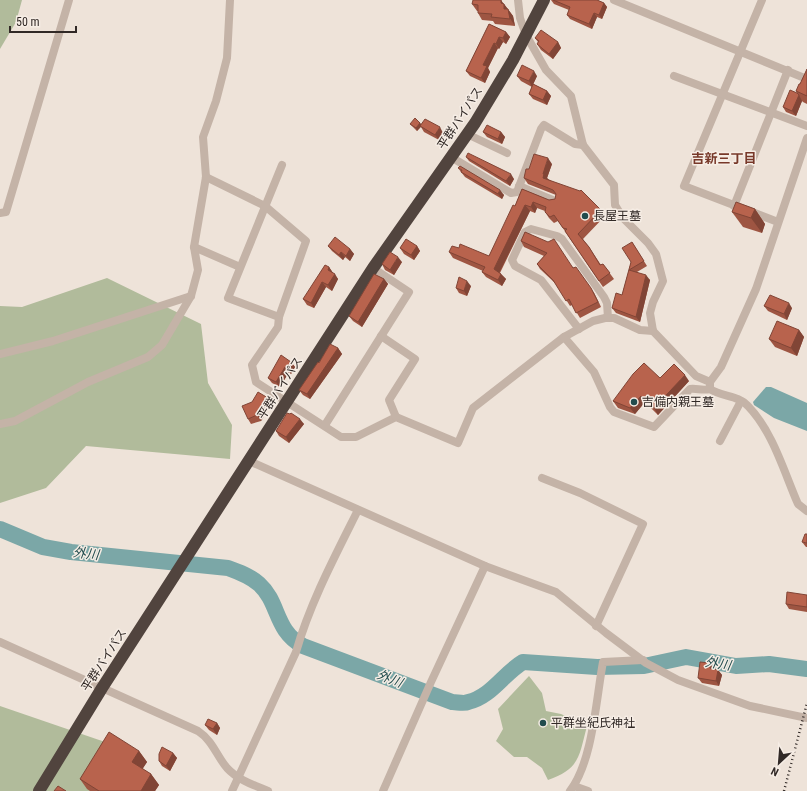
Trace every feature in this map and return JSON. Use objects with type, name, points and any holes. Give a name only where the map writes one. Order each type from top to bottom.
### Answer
[{"type":"highway","name":"平群バイパス","points":[[39,791],[102,688],[192,551],[373,268],[467,134],[513,60],[544,0]]},
{"type":"street","points":[[0,213],[6,212],[69,0]]},
{"type":"street","points":[[0,424],[15,421],[88,382],[148,357],[162,345],[191,296],[198,270],[194,247],[206,177],[203,137],[216,101],[227,58],[230,0]]},
{"type":"street","points":[[518,0],[520,18],[526,35],[546,70],[571,96],[583,145],[614,185],[615,205],[623,218],[648,243],[656,254],[663,281],[653,302],[650,313],[653,331],[696,376],[710,386],[715,393],[736,398],[748,406],[768,434],[798,504],[807,511]]},
{"type":"street","points":[[614,0],[740,50],[807,79]]},
{"type":"street","points":[[762,0],[684,186],[778,222]]},
{"type":"street","points":[[734,206],[788,70]]},
{"type":"street","points":[[674,76],[807,126]]},
{"type":"street","points":[[451,157],[511,193],[517,192],[544,125],[575,144],[583,145]]},
{"type":"street","points":[[467,134],[507,153]]},
{"type":"street","points":[[564,337],[594,372],[610,407],[614,412],[648,425],[654,427],[659,424],[690,389],[694,388],[702,391],[710,386],[721,367],[756,289],[807,138]]},
{"type":"street","points":[[279,317],[228,298],[282,164]]},
{"type":"street","points":[[206,177],[265,206],[306,241],[279,317],[278,327],[252,365],[256,382],[341,437],[356,437],[396,417]]},
{"type":"street","points":[[519,186],[555,201]]},
{"type":"street","points":[[579,329],[541,280],[515,266],[512,260],[525,232],[531,229],[557,236],[562,239],[604,297],[607,303],[608,318]]},
{"type":"street","points":[[194,247],[240,267]]},
{"type":"street","points":[[325,426],[409,292],[373,268]]},
{"type":"street","points":[[0,354],[61,338],[191,296]]},
{"type":"street","points":[[381,336],[416,358],[389,400],[396,417],[458,443],[473,408],[564,337],[593,321],[608,318],[614,318],[640,330],[653,331]]},
{"type":"street","points":[[720,441],[741,401]]},
{"type":"street","points":[[249,461],[486,566],[556,592],[596,626],[644,662],[678,680],[750,706],[807,718]]},
{"type":"street","points":[[542,478],[580,493],[643,524],[596,626]]},
{"type":"street","points":[[232,791],[296,652],[335,556],[358,510]]},
{"type":"street","points":[[383,791],[419,708],[486,566]]},
{"type":"street","points":[[0,642],[206,737],[214,746],[219,758],[238,777],[268,791]]},
{"type":"street","points":[[588,791],[572,788],[583,767],[588,749],[604,662],[644,662]]},
{"type":"green space","points":[[0,0],[22,0],[16,22],[0,49]]},
{"type":"green space","points":[[107,278],[201,324],[208,383],[232,425],[230,459],[86,446],[46,488],[0,503],[0,306],[22,307]]},
{"type":"green space","points":[[529,676],[542,693],[546,711],[561,714],[587,726],[580,753],[572,766],[559,776],[548,780],[542,768],[527,757],[514,757],[496,741],[503,729],[498,709]]},
{"type":"green space","points":[[0,706],[105,742],[141,764],[154,791],[0,791]]},
{"type":"water","points":[[766,387],[771,387],[807,403],[807,431],[774,418],[754,405],[753,402]]},
{"type":"building","points":[[473,0],[501,0],[501,3],[504,4],[504,9],[508,9],[510,19],[491,17],[492,14],[478,13],[478,5],[472,4]]},
{"type":"building","points":[[553,0],[597,0],[604,3],[599,15],[594,13],[589,24],[567,15],[570,7]]},
{"type":"building","points":[[489,24],[506,32],[503,38],[499,37],[496,44],[494,43],[483,65],[487,66],[481,78],[466,71]]},
{"type":"building","points":[[541,30],[558,42],[549,54],[537,44],[539,41],[535,38]]},
{"type":"building","points":[[522,65],[534,71],[529,81],[517,76]]},
{"type":"building","points":[[807,69],[807,96],[796,91]]},
{"type":"building","points":[[533,84],[547,91],[543,100],[529,94]]},
{"type":"building","points":[[790,90],[799,95],[792,111],[783,107]]},
{"type":"building","points":[[415,118],[420,123],[416,128],[410,124]]},
{"type":"building","points":[[425,119],[440,127],[435,135],[420,126]]},
{"type":"building","points":[[487,125],[501,132],[498,139],[483,132]]},
{"type":"building","points":[[468,153],[511,174],[506,181],[466,157]]},
{"type":"building","points":[[534,154],[548,158],[543,178],[580,191],[581,190],[601,210],[578,234],[589,247],[600,265],[603,264],[610,273],[599,281],[565,231],[567,229],[563,228],[554,215],[550,217],[545,212],[546,207],[533,202],[531,207],[525,205],[494,269],[501,274],[498,280],[482,272],[485,267],[449,252],[452,246],[459,248],[460,244],[489,256],[513,205],[515,206],[522,189],[549,200],[555,199],[556,194],[553,190],[524,178],[526,169],[529,169]]},
{"type":"building","points":[[460,166],[500,190],[498,194],[461,172],[462,170],[458,168]]},
{"type":"building","points":[[736,202],[755,209],[751,218],[732,212]]},
{"type":"building","points":[[525,232],[548,242],[554,239],[573,268],[576,267],[591,288],[598,302],[576,313],[569,299],[566,301],[553,280],[537,264],[547,253],[521,241]]},
{"type":"building","points":[[335,237],[350,249],[346,256],[341,252],[339,255],[328,246]]},
{"type":"building","points":[[406,239],[417,246],[411,255],[400,248]]},
{"type":"building","points":[[632,242],[644,261],[629,270],[646,275],[636,317],[612,308],[616,293],[622,295],[631,262],[622,248]]},
{"type":"building","points":[[390,252],[398,257],[390,270],[382,264]]},
{"type":"building","points":[[325,265],[329,267],[328,270],[335,274],[328,285],[322,282],[311,303],[303,299]]},
{"type":"building","points":[[374,274],[384,279],[358,322],[349,316]]},
{"type":"building","points":[[459,277],[467,281],[464,291],[456,288]]},
{"type":"building","points":[[770,295],[789,303],[784,314],[764,306]]},
{"type":"building","points":[[777,321],[799,330],[791,348],[769,339]]},
{"type":"building","points":[[330,344],[338,348],[307,394],[299,390],[318,362],[319,363]]},
{"type":"building","points":[[281,355],[291,362],[287,368],[285,367],[276,382],[268,378]]},
{"type":"building","points":[[644,363],[660,378],[674,364],[685,375],[654,408],[641,396],[630,408],[613,401],[633,374]]},
{"type":"building","points":[[258,392],[268,398],[257,415],[248,419],[242,406],[252,402]]},
{"type":"building","points":[[287,413],[291,413],[300,419],[286,437],[276,431]]},
{"type":"building","points":[[805,534],[807,534],[807,543],[802,542]]},
{"type":"building","points":[[787,592],[807,595],[807,607],[786,604]]},
{"type":"building","points":[[700,662],[710,663],[710,668],[718,670],[716,681],[698,678]]},
{"type":"building","points":[[208,719],[217,723],[213,729],[205,725]]},
{"type":"building","points":[[109,732],[139,751],[132,762],[151,774],[141,791],[99,791],[80,779]]},
{"type":"building","points":[[162,747],[173,753],[166,766],[159,761],[159,754]]},
{"type":"building","points":[[58,786],[66,791],[54,791]]},
{"type":"waterway","name":"外川","points":[[0,529],[43,547],[71,552],[228,568],[236,571],[256,581],[266,591],[287,632],[294,640],[303,646],[452,702],[466,703],[484,695],[523,662],[597,667],[644,666],[686,657],[736,666],[769,664],[807,669]]},
{"type":"railway","points":[[784,791],[807,703]]},
{"type":"place","name":"長屋王墓","points":[[585,216]]},
{"type":"place","name":"吉備内親王墓","points":[[634,402]]},
{"type":"place","name":"平群坐紀氏神社","points":[[543,723]]},
{"type":"district","name":"吉新三丁目","points":[[724,158]]}]
